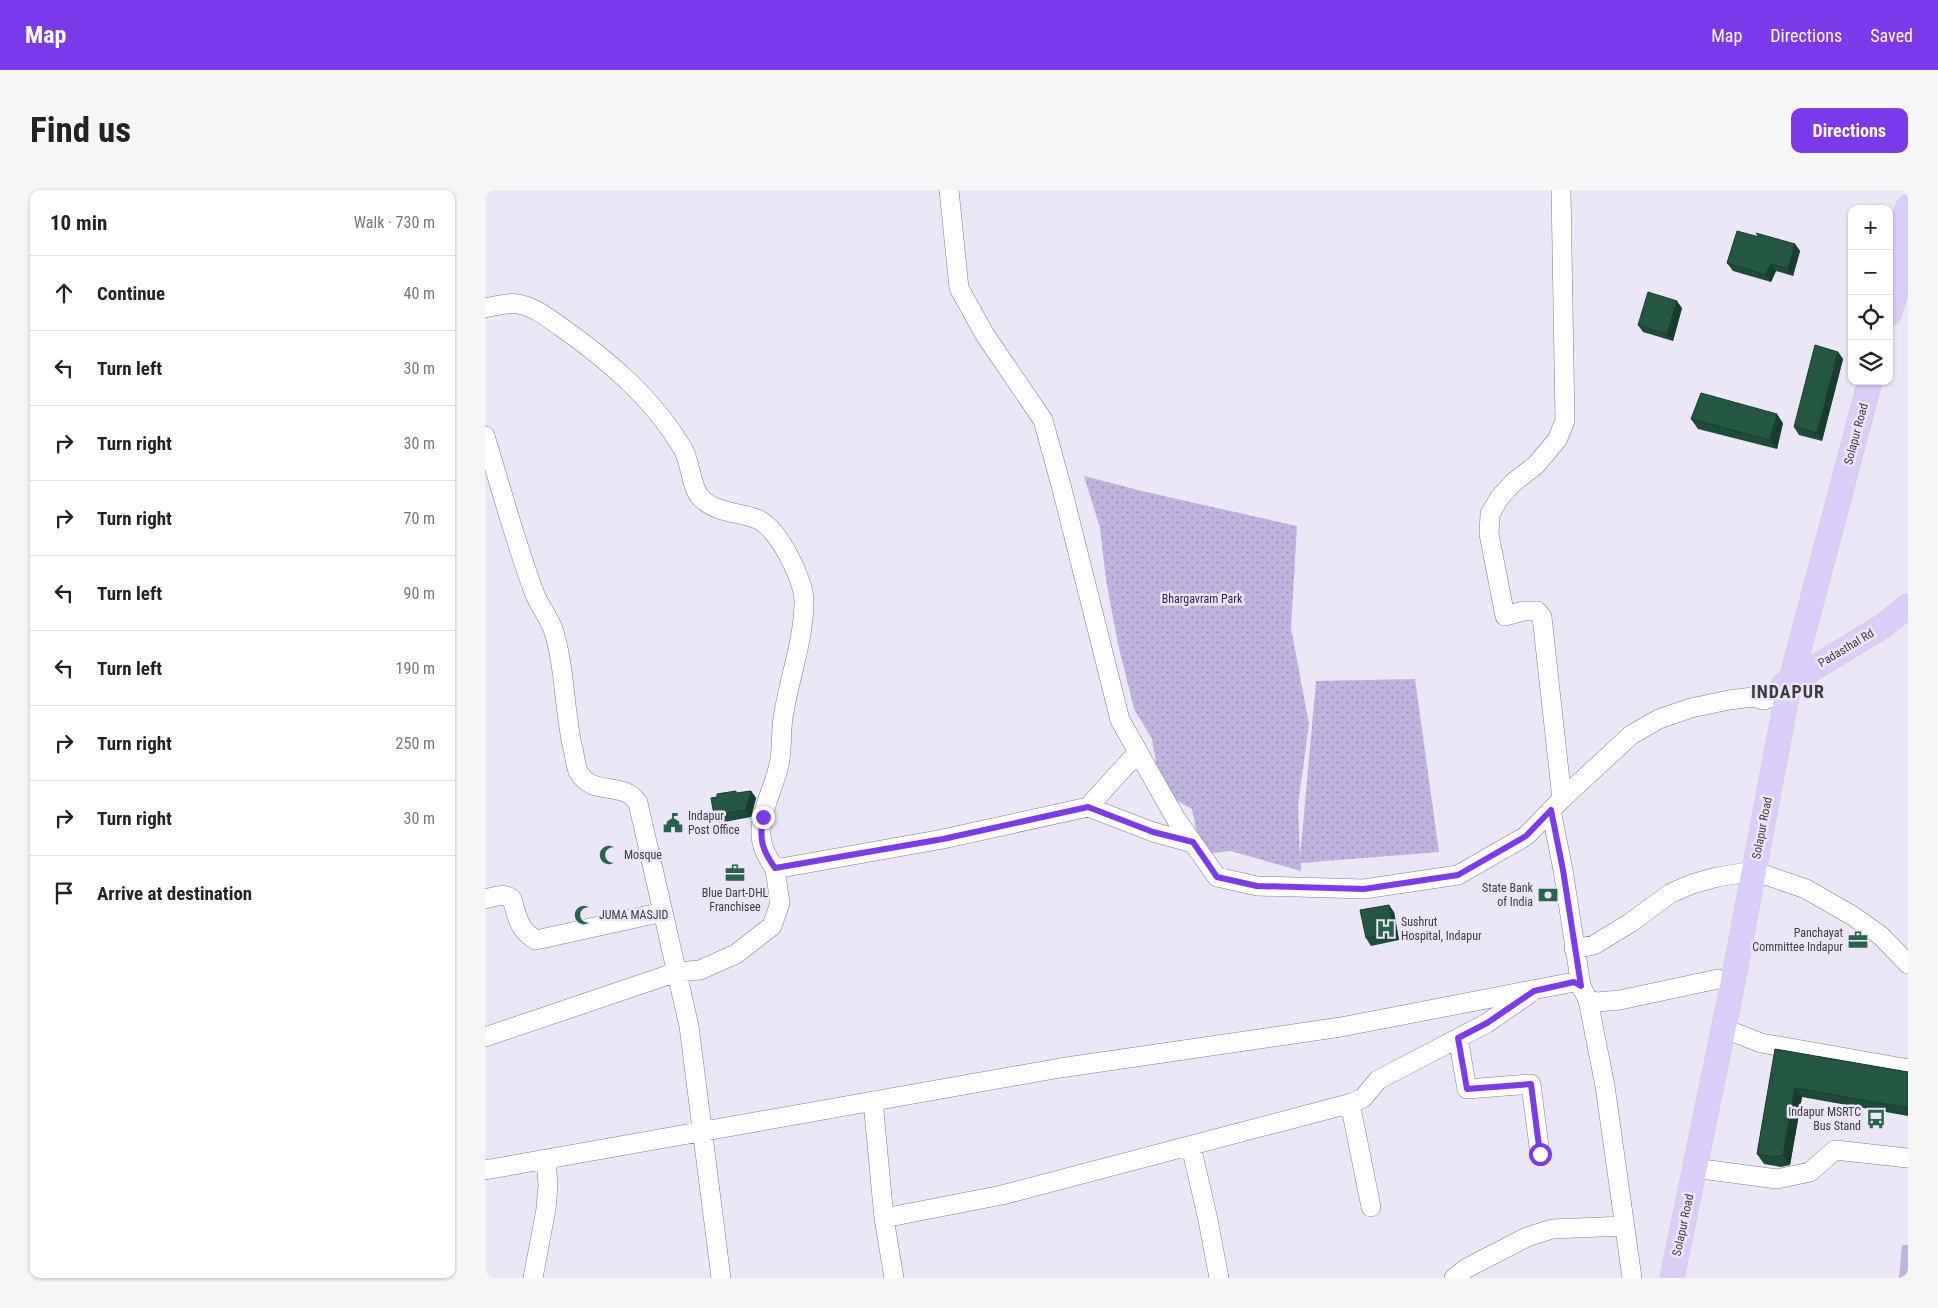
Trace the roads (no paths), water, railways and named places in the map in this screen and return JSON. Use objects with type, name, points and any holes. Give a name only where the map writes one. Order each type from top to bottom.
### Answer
[{"type":"main road","points":[[1893,251],[1908,207]]},
{"type":"main road","points":[[1893,302],[1908,256]]},
{"type":"main road","points":[[1777,690],[1853,385]]},
{"type":"main road","name":"Solapur Road","points":[[1672,1278],[1687,1167],[1748,871],[1777,690],[1869,385]]},
{"type":"main road","name":"Padasthal Rd","points":[[1777,690],[1896,625],[1908,606]]},
{"type":"main road","points":[[1716,1026],[1718,979],[1748,871]]},
{"type":"main road","points":[[1657,1278],[1687,1167]]},
{"type":"street","points":[[949,190],[959,288],[985,335],[1043,420],[1120,720],[1176,818],[1217,877],[1257,886],[1364,889],[1458,875],[1526,836],[1631,734],[1659,719],[1691,708],[1777,690]]},
{"type":"street","points":[[1561,190],[1565,422],[1557,440],[1537,465],[1514,482],[1500,497],[1490,514],[1489,534],[1505,616],[1537,611],[1543,617],[1563,870],[1574,949],[1605,1086],[1632,1278]]},
{"type":"street","points":[[485,308],[506,303],[519,304],[537,310],[617,370],[669,427],[684,451],[699,496],[706,503],[719,509],[758,519],[767,525],[780,540],[803,588],[804,602],[802,630],[784,712],[779,764],[763,817],[761,831],[762,846],[775,868],[780,903],[772,926],[736,954],[700,970],[677,972],[485,1037]]},
{"type":"street","points":[[485,436],[535,593],[553,629],[578,770],[586,782],[595,786],[624,791],[633,795],[638,803],[689,1026],[721,1278]]},
{"type":"street","points":[[1088,807],[1138,752]]},
{"type":"street","points":[[775,868],[943,839],[1088,807],[1153,832],[1193,842]]},
{"type":"street","points":[[1574,949],[1593,945],[1630,923],[1671,894],[1700,882],[1748,871],[1806,889],[1853,916],[1881,936],[1908,964]]},
{"type":"street","points":[[485,899],[503,895],[509,896],[512,899],[521,928],[536,940],[663,912]]},
{"type":"street","points":[[485,1170],[1061,1068],[1341,1027],[1574,982],[1584,993],[1598,1002],[1620,1000],[1718,979]]},
{"type":"street","points":[[884,1218],[1002,1195],[1350,1103],[1363,1098],[1379,1080],[1487,1023],[1534,991]]},
{"type":"street","points":[[1716,1026],[1761,1043],[1908,1069]]},
{"type":"street","points":[[1458,1038],[1467,1089],[1531,1084],[1540,1154]]},
{"type":"street","points":[[873,1101],[884,1218],[893,1278]]},
{"type":"street","points":[[1350,1103],[1371,1207]]},
{"type":"street","points":[[1191,1146],[1208,1220],[1218,1278]]},
{"type":"street","points":[[1687,1167],[1777,1179],[1810,1172],[1835,1150],[1908,1158]]},
{"type":"street","points":[[533,1278],[546,1209],[548,1185],[546,1159]]},
{"type":"street","points":[[1454,1278],[1467,1268],[1527,1238],[1552,1229],[1625,1226]]},
{"type":"place","name":"Indapur Post Office","points":[[673,823]]},
{"type":"place","name":"Mosque","points":[[609,855]]},
{"type":"place","name":"Blue Dart-DHL Franchisee","points":[[735,873]]},
{"type":"place","name":"State Bank of India","points":[[1548,895]]},
{"type":"place","name":"JUMA MASJID","points":[[584,915]]},
{"type":"place","name":"Sushrut Hospital, Indapur","points":[[1386,929]]},
{"type":"place","name":"Panchayat Committee Indapur","points":[[1858,940]]},
{"type":"place","name":"Indapur MSRTC Bus Stand","points":[[1876,1119]]},
{"type":"district","name":"INDAPUR","points":[[1788,691]]},
{"type":"park label","name":"Bhargavram Park","points":[[1202,599]]}]
